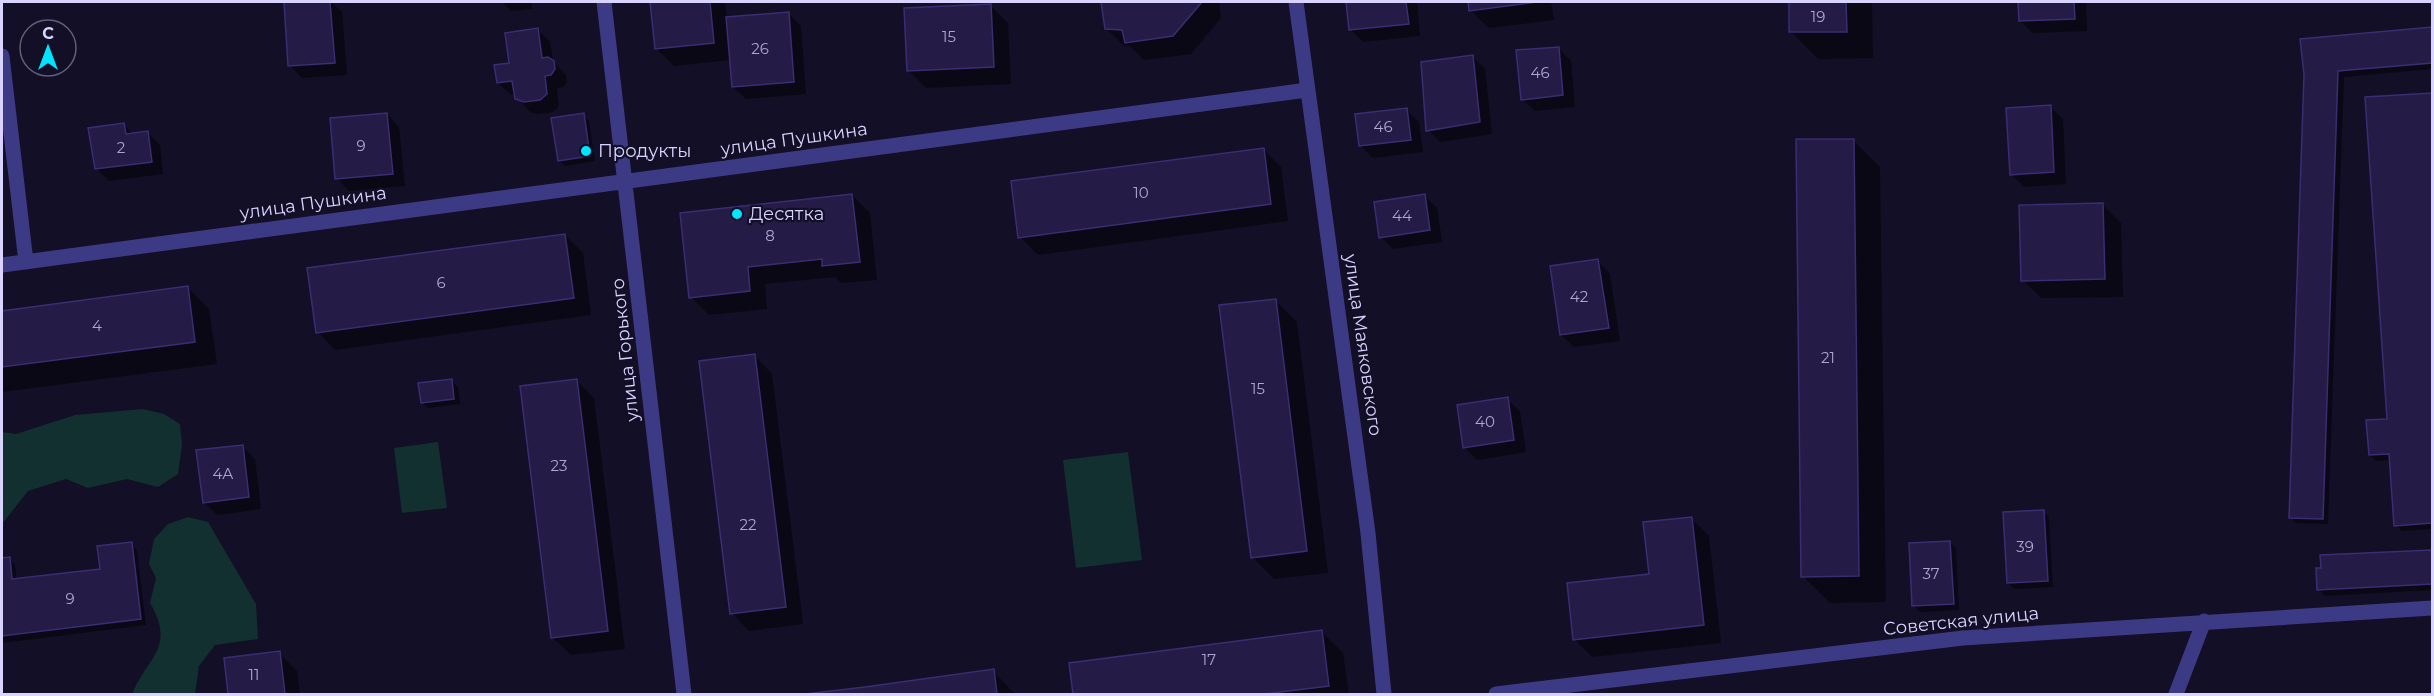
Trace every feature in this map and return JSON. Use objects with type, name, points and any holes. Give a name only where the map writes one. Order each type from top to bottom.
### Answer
[{"type":"street","name":"улица Горького","points":[[604,2],[684,694]]},
{"type":"street","name":"улица Маяковского","points":[[1296,2],[1371,552],[1384,694]]},
{"type":"street","points":[[2,56],[26,262]]},
{"type":"street","name":"улица Пушкина","points":[[2,265],[1307,90]]},
{"type":"street","name":"Советская улица","points":[[1496,694],[1963,638],[2433,608]]},
{"type":"street","points":[[2176,694],[2204,621]]},
{"type":"green space","points":[[143,409],[164,414],[180,424],[182,445],[178,474],[158,487],[127,479],[88,488],[66,479],[28,491],[2,524],[2,432],[16,434],[75,415]]},
{"type":"green space","points":[[438,442],[447,508],[402,513],[394,448]]},
{"type":"green space","points":[[1128,452],[1142,560],[1076,568],[1063,460]]},
{"type":"green space","points":[[188,517],[208,522],[256,604],[258,639],[215,645],[199,666],[195,694],[132,694],[160,642],[157,618],[150,603],[156,578],[149,564],[154,539],[168,524]]},
{"type":"building","points":[[284,2],[330,2],[335,63],[288,66]]},
{"type":"building","points":[[650,2],[710,2],[714,43],[655,49]]},
{"type":"building","points":[[1101,2],[1202,2],[1173,36],[1125,43],[1122,30],[1105,29]]},
{"type":"building","points":[[1346,2],[1406,2],[1409,24],[1349,30]]},
{"type":"building","points":[[1468,2],[1537,2],[1469,11]]},
{"type":"building","points":[[1789,2],[1846,2],[1847,32],[1789,32]]},
{"type":"building","points":[[2018,2],[2074,2],[2075,19],[2019,21]]},
{"type":"building","points":[[991,4],[994,67],[907,71],[904,8]]},
{"type":"building","points":[[789,12],[794,82],[732,87],[726,17]]},
{"type":"building","points":[[2432,27],[2432,63],[2338,71],[2323,519],[2289,518],[2304,74],[2300,39]]},
{"type":"building","points":[[538,28],[542,58],[548,57],[554,61],[555,69],[551,75],[545,76],[547,94],[540,100],[524,102],[515,99],[512,81],[497,83],[494,65],[509,63],[505,33]]},
{"type":"building","points":[[1559,47],[1563,95],[1521,100],[1516,50]]},
{"type":"building","points":[[1473,55],[1480,122],[1426,131],[1421,62]]},
{"type":"building","points":[[2432,93],[2432,523],[2394,526],[2389,454],[2369,455],[2366,420],[2387,419],[2365,97]]},
{"type":"building","points":[[2051,105],[2054,172],[2010,175],[2006,108]]},
{"type":"building","points":[[1407,108],[1411,140],[1359,146],[1355,114]]},
{"type":"building","points":[[387,113],[393,174],[335,179],[330,118]]},
{"type":"building","points":[[584,113],[590,156],[558,161],[551,118]]},
{"type":"building","points":[[124,123],[126,134],[148,131],[152,162],[95,169],[88,128]]},
{"type":"building","points":[[1796,139],[1854,139],[1859,576],[1801,577]]},
{"type":"building","points":[[1264,148],[1271,204],[1018,238],[1011,181]]},
{"type":"building","points":[[852,194],[860,262],[822,266],[822,259],[748,267],[750,291],[689,298],[680,213]]},
{"type":"building","points":[[1425,194],[1430,230],[1379,238],[1374,202]]},
{"type":"building","points":[[2103,203],[2105,279],[2021,281],[2019,205]]},
{"type":"building","points":[[565,234],[574,298],[316,333],[307,268]]},
{"type":"building","points":[[1598,259],[1609,328],[1560,335],[1550,266]]},
{"type":"building","points":[[188,286],[195,342],[2,367],[2,311]]},
{"type":"building","points":[[1276,299],[1307,551],[1251,558],[1219,305]]},
{"type":"building","points":[[755,354],[786,607],[730,614],[699,361]]},
{"type":"building","points":[[452,379],[454,399],[421,403],[418,383]]},
{"type":"building","points":[[577,379],[608,631],[551,638],[520,386]]},
{"type":"building","points":[[1508,397],[1514,440],[1463,448],[1457,405]]},
{"type":"building","points":[[243,445],[249,497],[203,503],[196,450]]},
{"type":"building","points":[[2044,510],[2048,581],[2007,583],[2003,512]]},
{"type":"building","points":[[1692,517],[1704,625],[1573,640],[1567,583],[1649,574],[1643,522]]},
{"type":"building","points":[[1950,541],[1954,604],[1912,606],[1909,543]]},
{"type":"building","points":[[132,542],[141,619],[2,636],[2,558],[10,557],[12,579],[100,569],[97,546]]},
{"type":"building","points":[[2432,550],[2432,584],[2317,590],[2316,568],[2321,568],[2320,555]]},
{"type":"building","points":[[1322,630],[1329,686],[1264,694],[1073,694],[1069,663]]},
{"type":"building","points":[[280,651],[285,694],[228,694],[224,658]]},
{"type":"building","points":[[994,669],[997,694],[805,694],[865,687]]},
{"type":"place","name":"Продукты","points":[[586,151]]},
{"type":"place","name":"Десятка","points":[[737,214]]}]
